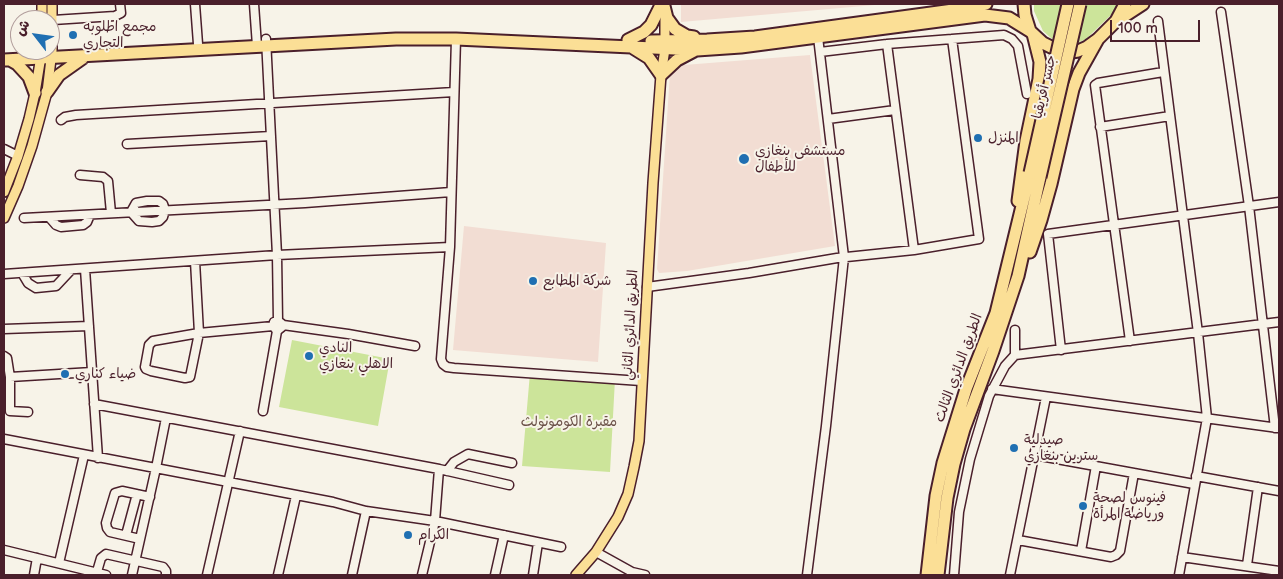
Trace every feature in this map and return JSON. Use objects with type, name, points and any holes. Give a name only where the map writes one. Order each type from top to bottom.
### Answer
[{"type":"highway","points":[[663,45],[755,37],[986,4]]},
{"type":"highway","points":[[1015,232],[1022,166],[1039,79],[1040,62],[1025,15],[1024,4]]},
{"type":"highway","name":"جسر أفريقيا","points":[[1035,175],[1068,4]]},
{"type":"highway","name":"جسر أفريقيا","points":[[1035,175],[1080,4]]},
{"type":"highway","points":[[1116,21],[1126,4]]},
{"type":"highway","points":[[60,53],[198,44],[380,39],[456,39],[663,45],[697,50],[741,47],[985,16],[1009,18],[1053,49],[1066,53],[1087,47],[1116,21],[1143,4]]},
{"type":"highway","points":[[630,44],[651,25],[662,5]]},
{"type":"highway","points":[[662,5],[667,18],[675,29],[687,36],[708,40]]},
{"type":"highway","points":[[60,55],[85,56],[360,34],[429,33],[630,44],[649,58],[661,75],[677,60],[697,50]]},
{"type":"highway","points":[[1018,276],[1030,252],[1041,220],[1073,89],[1079,73],[1098,39]]},
{"type":"highway","points":[[14,60],[41,93],[71,64],[85,56]]},
{"type":"highway","name":"الطريق الدائري الثالث","points":[[927,575],[936,496],[943,463],[966,388],[996,313],[1015,232],[1035,175]]},
{"type":"highway","name":"الطريق الدائري الثالث","points":[[938,575],[947,498],[954,464],[964,429],[1018,276],[1035,175]]},
{"type":"main road","name":"الطريق الدائري الثاني","points":[[576,575],[596,552],[618,517],[628,494],[639,441],[641,381],[663,45],[662,5]]},
{"type":"main road","points":[[4,218],[32,146],[45,60]]},
{"type":"main road","points":[[4,192],[41,93]]},
{"type":"street","points":[[60,20],[115,16],[121,13],[120,4]]},
{"type":"street","points":[[195,4],[198,44]]},
{"type":"street","points":[[254,4],[270,104],[277,255],[278,326],[263,411]]},
{"type":"street","points":[[992,389],[1277,428],[1262,324],[1249,206],[1221,12]]},
{"type":"street","points":[[1158,22],[1198,333],[1207,418],[1179,575]]},
{"type":"street","points":[[820,52],[887,44],[999,35],[1012,39],[1018,46],[1027,94]]},
{"type":"street","points":[[806,575],[826,426],[844,257],[818,37]]},
{"type":"street","points":[[456,39],[450,192],[450,247],[443,364],[447,367],[641,381]]},
{"type":"street","points":[[647,287],[749,273],[844,257],[976,241],[979,236],[952,39]]},
{"type":"street","points":[[887,44],[914,250]]},
{"type":"street","points":[[1130,341],[1095,86],[1098,83],[1163,72]]},
{"type":"street","points":[[61,120],[65,117],[76,115],[454,92]]},
{"type":"street","points":[[828,119],[895,110]]},
{"type":"street","points":[[1100,127],[1170,116]]},
{"type":"street","points":[[127,144],[271,136]]},
{"type":"street","points":[[4,149],[18,156]]},
{"type":"street","points":[[80,175],[103,177],[108,181],[111,213]]},
{"type":"street","points":[[24,218],[450,192]]},
{"type":"street","points":[[1061,350],[1048,234],[1279,202]]},
{"type":"street","points":[[4,274],[277,255],[450,247]]},
{"type":"street","points":[[195,261],[199,333],[191,375],[189,378],[146,369],[149,345],[152,342],[199,333],[278,326],[348,334],[415,346]]},
{"type":"street","points":[[85,269],[98,458]]},
{"type":"street","points":[[22,273],[28,283],[36,288],[56,286],[71,270]]},
{"type":"street","points":[[1015,354],[1061,350],[1279,322]]},
{"type":"street","points":[[4,329],[89,326]]},
{"type":"street","points":[[954,575],[959,512],[970,459],[992,389],[1005,366],[1015,354],[1015,330]]},
{"type":"street","points":[[4,356],[7,358],[10,377],[11,392],[7,396],[11,412],[28,412]]},
{"type":"street","points":[[10,377],[92,372]]},
{"type":"street","points":[[1010,575],[1046,397]]},
{"type":"street","points":[[94,404],[443,470],[509,485]]},
{"type":"street","points":[[132,575],[166,418]]},
{"type":"street","points":[[207,575],[240,432]]},
{"type":"street","points":[[4,440],[333,502],[366,511],[435,521],[561,547]]},
{"type":"street","points":[[422,575],[435,521],[443,470],[468,454],[512,463]]},
{"type":"street","points":[[59,563],[84,455]]},
{"type":"street","points":[[1035,455],[1134,473],[1279,491]]},
{"type":"street","points":[[1081,551],[1096,466]]},
{"type":"street","points":[[1018,540],[1111,556],[1116,555],[1120,551],[1134,473]]},
{"type":"street","points":[[1247,566],[1258,487]]},
{"type":"street","points":[[140,539],[110,532],[106,523],[113,496],[118,491],[150,497]]},
{"type":"street","points":[[126,536],[137,494]]},
{"type":"street","points":[[278,575],[296,496]]},
{"type":"street","points":[[352,575],[366,511]]},
{"type":"street","points":[[495,575],[504,535]]},
{"type":"street","points":[[533,575],[538,543]]},
{"type":"street","points":[[4,550],[106,575]]},
{"type":"street","points":[[596,552],[632,572],[645,575]]},
{"type":"street","points":[[97,574],[101,558],[104,554],[163,567],[166,575]]},
{"type":"street","points":[[1182,557],[1279,571]]},
{"type":"street","points":[[34,575],[38,558]]},
{"type":"shaded area","points":[[681,4],[886,4],[681,22]]},
{"type":"shaded area","name":"مستشفى بنغازي للأطفال","points":[[810,55],[835,246],[687,271],[659,273],[657,269],[670,73],[684,65]]},
{"type":"shaded area","points":[[464,226],[606,243],[598,362],[453,350]]},
{"type":"green space","points":[[1034,4],[1119,4],[1115,11],[1086,39],[1077,43],[1067,44],[1051,38],[1043,31],[1034,11]]},
{"type":"green space","points":[[292,340],[390,359],[378,426],[279,407]]},
{"type":"green space","name":"مقبرة الكومونولث","points":[[530,373],[615,379],[610,472],[522,466]]},
{"type":"place","name":"مجمع اطلوبه التجاري","points":[[73,35]]},
{"type":"place","name":"المنزل","points":[[978,138]]},
{"type":"place","name":"مستشفى بنغازي للأطفال","points":[[744,159]]},
{"type":"place","name":"شركة المطابع","points":[[533,281]]},
{"type":"place","name":"النادي الاهلي بنغازي","points":[[309,356]]},
{"type":"place","name":"ضياء كناري","points":[[65,374]]},
{"type":"place","name":"صيدلية سترين بنغازي","points":[[1014,448]]},
{"type":"place","name":"فينوس لصحة ورياضة المرأة","points":[[1083,506]]},
{"type":"place","name":"الكرام","points":[[408,535]]}]
